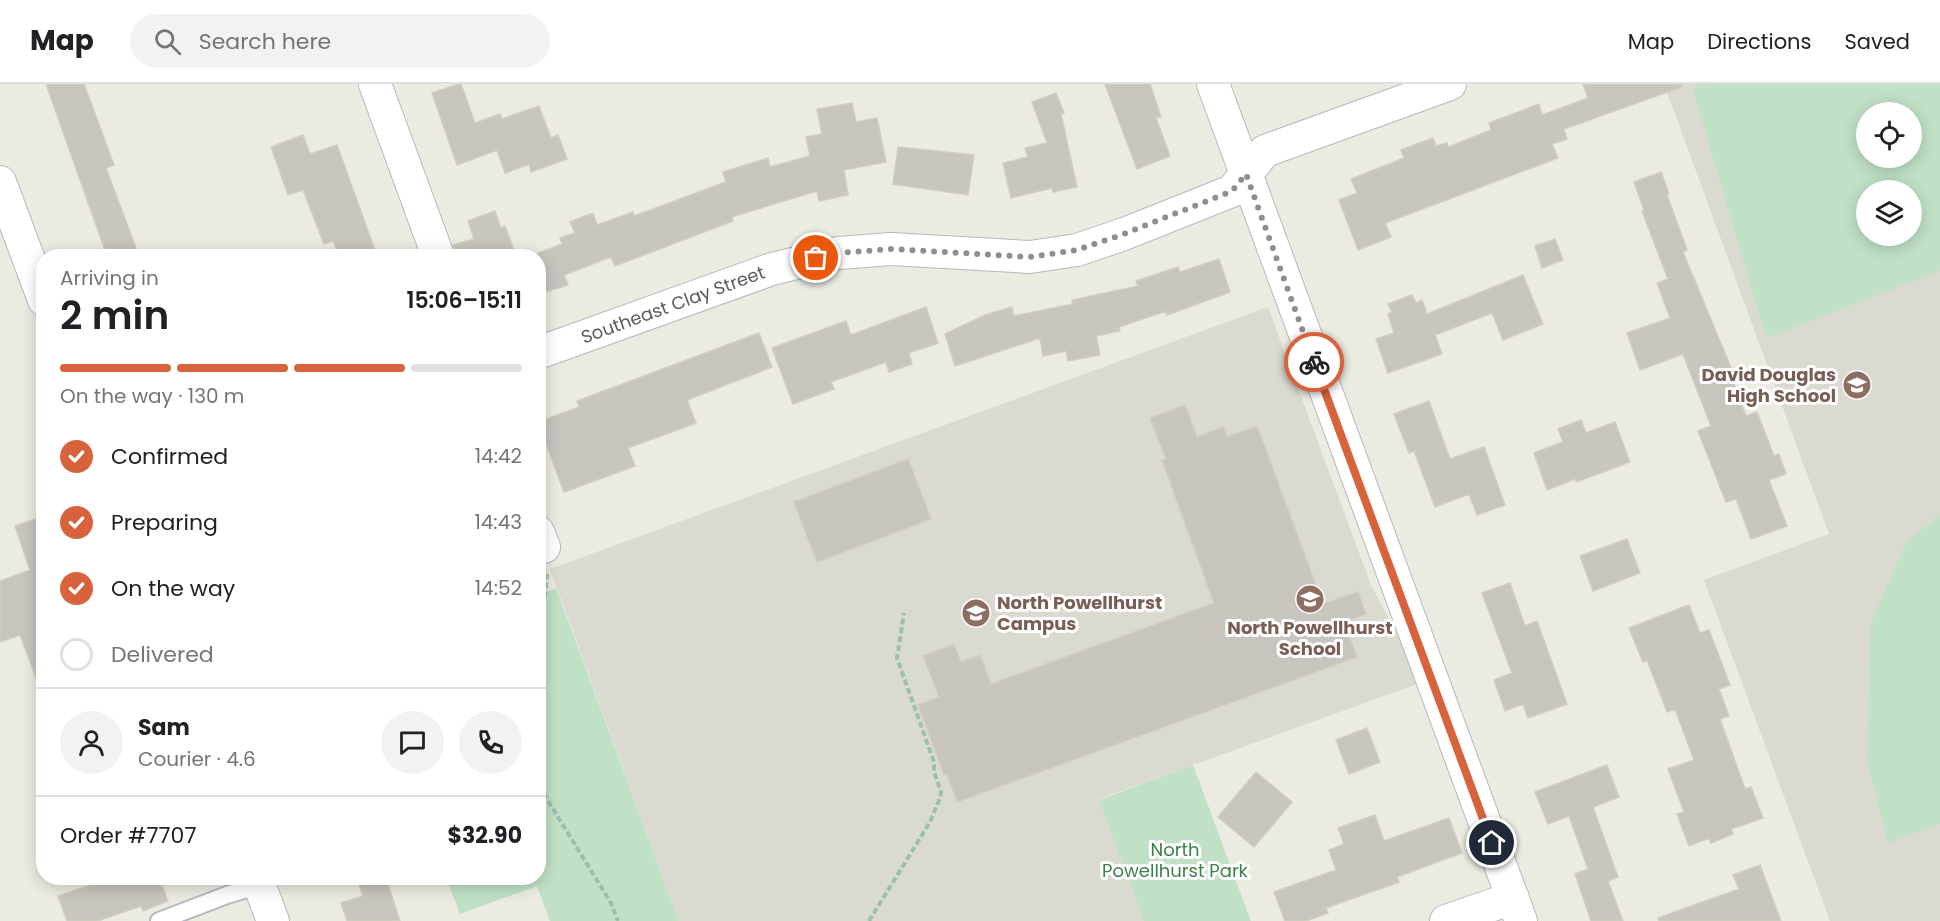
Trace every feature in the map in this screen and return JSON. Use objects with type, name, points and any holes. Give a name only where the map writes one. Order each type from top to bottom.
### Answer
[{"type":"street","points":[[375,84],[435,249]]},
{"type":"street","points":[[1213,84],[1517,909],[1446,921]]},
{"type":"street","name":"Southeast Clay Street","points":[[546,350],[772,269],[838,253],[891,249],[1030,257],[1077,250],[1232,191],[1265,151],[1450,84]]},
{"type":"street","points":[[0,182],[36,279]]},
{"type":"street","points":[[260,885],[273,921]]},
{"type":"lane","points":[[159,921],[249,885]]},
{"type":"path","points":[[546,567],[548,578],[546,585]]},
{"type":"path","points":[[869,921],[930,822],[941,792],[934,772],[934,762],[897,658],[904,613]]},
{"type":"path","points":[[546,797],[612,903],[618,921]]},
{"type":"shaded area","name":"David Douglas High School","points":[[1664,84],[1940,84],[1940,921],[1830,921],[1704,580],[1829,534]]},
{"type":"shaded area","name":"North Powellhurst Campus","points":[[1268,307],[1371,585],[1399,638],[1417,684],[1099,799],[1144,921],[679,921],[550,569]]},
{"type":"green space","points":[[1698,84],[1940,84],[1940,271],[1766,338],[1694,93]]},
{"type":"green space","points":[[1940,514],[1940,824],[1888,843],[1867,761],[1871,622],[1906,543]]},
{"type":"green space","points":[[556,588],[679,921],[550,921],[537,886],[460,914],[449,885],[546,885],[546,592]]},
{"type":"green space","name":"North Powellhurst Park","points":[[1193,765],[1251,921],[1144,921],[1099,800]]},
{"type":"building","points":[[46,84],[84,84],[114,165],[106,168],[136,249],[105,249]]},
{"type":"building","points":[[461,84],[475,123],[500,114],[502,119],[539,106],[551,138],[558,135],[567,159],[531,172],[529,164],[505,173],[497,150],[457,165],[432,93]]},
{"type":"building","points":[[1105,84],[1150,84],[1161,117],[1156,118],[1170,156],[1137,169]]},
{"type":"building","points":[[1583,84],[1682,84],[1682,87],[1564,129],[1567,139],[1552,144],[1558,158],[1385,223],[1391,237],[1358,250],[1339,200],[1357,193],[1351,179],[1404,158],[1401,150],[1433,138],[1436,146],[1447,143],[1448,147],[1491,130],[1489,123],[1539,104],[1542,115],[1588,98]]},
{"type":"building","points":[[1056,93],[1064,113],[1061,114],[1077,187],[1053,192],[1052,188],[1011,198],[1003,163],[1028,157],[1025,148],[1047,143],[1032,102]]},
{"type":"building","points":[[852,103],[856,122],[877,118],[886,162],[844,170],[848,195],[819,201],[817,191],[732,217],[733,221],[615,266],[611,257],[564,275],[568,285],[546,292],[546,250],[562,244],[560,238],[575,233],[570,222],[593,213],[597,225],[633,212],[634,216],[726,182],[723,172],[768,158],[770,167],[810,156],[806,137],[822,134],[817,109]]},
{"type":"building","points":[[303,135],[310,154],[337,145],[374,249],[336,249],[333,241],[324,244],[303,190],[288,195],[271,147]]},
{"type":"building","points":[[898,147],[974,155],[968,195],[893,184]]},
{"type":"building","points":[[1661,172],[1687,250],[1683,252],[1732,370],[1729,371],[1746,416],[1757,412],[1774,456],[1779,454],[1786,474],[1769,480],[1787,526],[1751,539],[1736,499],[1726,502],[1698,431],[1711,426],[1683,354],[1640,370],[1627,333],[1670,318],[1657,283],[1668,279],[1642,211],[1644,210],[1634,182]]},
{"type":"building","points":[[495,211],[501,228],[505,226],[513,249],[454,249],[453,245],[474,239],[468,221]]},
{"type":"building","points":[[1555,239],[1563,260],[1542,268],[1535,246]]},
{"type":"building","points":[[1219,259],[1230,292],[1167,315],[1166,311],[1119,327],[1120,331],[1096,336],[1100,355],[1068,361],[1066,351],[1043,356],[1040,338],[955,366],[945,334],[985,315],[1012,307],[1014,316],[1073,304],[1072,300],[1138,286],[1136,281],[1178,267],[1180,272]]},
{"type":"building","points":[[1523,275],[1543,324],[1503,340],[1492,313],[1435,335],[1442,354],[1388,373],[1376,339],[1394,333],[1388,314],[1392,312],[1388,304],[1412,295],[1416,303],[1422,300],[1427,314]]},
{"type":"building","points":[[926,307],[938,343],[909,353],[912,364],[889,372],[886,362],[831,382],[834,389],[793,404],[772,348],[846,321],[851,335]]},
{"type":"building","points":[[759,333],[772,367],[687,400],[696,423],[628,448],[635,466],[564,492],[546,444],[546,419],[579,407],[577,401]]},
{"type":"building","points":[[1429,401],[1450,459],[1484,447],[1505,505],[1477,515],[1469,494],[1435,507],[1414,451],[1409,453],[1394,414]]},
{"type":"building","points":[[1185,405],[1197,437],[1223,427],[1227,437],[1257,426],[1323,604],[1358,592],[1366,614],[1344,622],[1357,657],[957,802],[947,774],[944,775],[918,705],[939,697],[923,656],[954,644],[961,662],[980,655],[991,684],[1214,603],[1162,460],[1166,459],[1150,418]]},
{"type":"building","points":[[1581,420],[1586,433],[1615,422],[1630,462],[1547,490],[1534,453],[1563,442],[1558,429]]},
{"type":"building","points":[[908,459],[931,519],[817,562],[794,502]]},
{"type":"building","points":[[36,519],[36,678],[20,635],[0,642],[0,581],[30,570],[15,526]]},
{"type":"building","points":[[1627,539],[1640,573],[1593,591],[1580,556]]},
{"type":"building","points":[[1510,583],[1525,626],[1537,621],[1567,704],[1528,718],[1523,704],[1505,711],[1494,680],[1512,673],[1482,593]]},
{"type":"building","points":[[1689,605],[1700,633],[1709,630],[1730,685],[1719,689],[1729,716],[1720,719],[1745,789],[1751,787],[1763,818],[1731,829],[1733,834],[1711,843],[1709,838],[1689,846],[1677,814],[1684,812],[1668,769],[1694,760],[1675,709],[1667,712],[1647,660],[1643,662],[1629,628]]},
{"type":"building","points":[[1367,728],[1380,762],[1349,774],[1336,740]]},
{"type":"building","points":[[1607,765],[1619,797],[1593,807],[1618,877],[1608,881],[1623,921],[1591,921],[1575,874],[1588,869],[1569,816],[1548,824],[1535,792]]},
{"type":"building","points":[[1256,772],[1292,802],[1254,847],[1218,817]]},
{"type":"building","points":[[1375,815],[1384,841],[1449,818],[1462,853],[1397,877],[1399,882],[1326,908],[1328,913],[1306,921],[1285,921],[1274,892],[1336,870],[1329,850],[1344,844],[1338,828]]},
{"type":"building","points":[[1760,865],[1781,921],[1659,921],[1658,918],[1739,889],[1733,875]]},
{"type":"building","points":[[91,885],[162,885],[168,901],[143,911],[141,906],[98,921],[67,921],[58,896]]},
{"type":"building","points":[[359,885],[388,885],[400,921],[347,921],[341,903],[363,896]]},
{"type":"way so far","points":[[816,258],[838,253],[891,249],[1030,257],[1077,250],[1232,191],[1246,174],[1314,362]]},
{"type":"place","name":"David Douglas High School","points":[[1857,385]]},
{"type":"place","name":"North Powellhurst School","points":[[1310,599]]},
{"type":"place","name":"North Powellhurst Campus","points":[[976,613]]},
{"type":"route","points":[[1314,362],[1492,843]]}]
